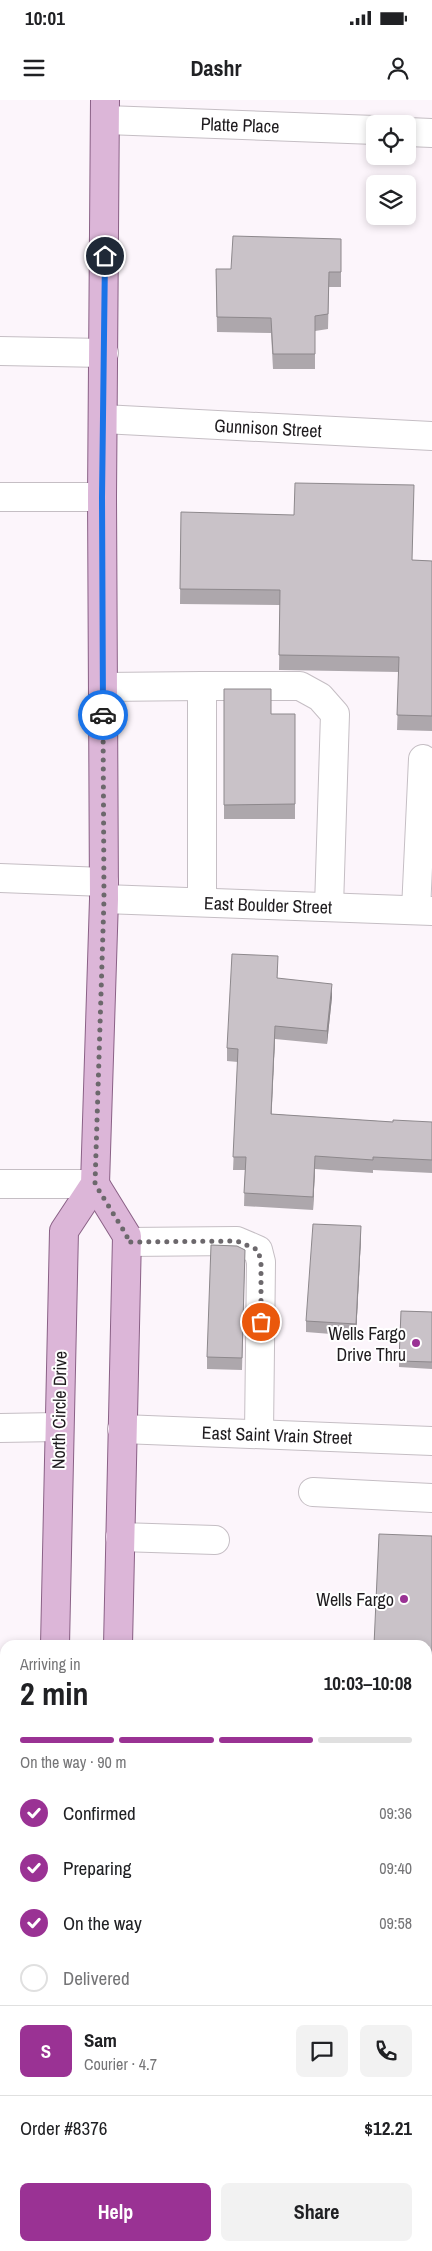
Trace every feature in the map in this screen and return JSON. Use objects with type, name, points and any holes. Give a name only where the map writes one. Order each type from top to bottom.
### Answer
[{"type":"main road","points":[[106,110],[102,497],[104,891],[95,1184],[127,1236],[118,1640]]},
{"type":"main road","name":"North Circle Drive","points":[[55,1640],[58,1427],[64,1231],[95,1184]]},
{"type":"street","name":"Platte Place","points":[[106,110],[366,129]]},
{"type":"street","points":[[416,132],[432,133]]},
{"type":"street","points":[[0,351],[104,353]]},
{"type":"street","name":"Gunnison Street","points":[[103,419],[432,436]]},
{"type":"street","points":[[0,497],[102,497]]},
{"type":"street","points":[[202,686],[202,902]]},
{"type":"street","points":[[103,687],[300,686],[320,697],[336,714],[329,907]]},
{"type":"street","points":[[423,759],[424,910]]},
{"type":"street","name":"East Boulder Street","points":[[0,878],[202,902],[424,910]]},
{"type":"street","points":[[0,1184],[95,1184]]},
{"type":"street","points":[[127,1242],[237,1241],[258,1250],[261,1262],[260,1434]]},
{"type":"street","points":[[0,1428],[58,1427]]},
{"type":"street","name":"East Saint Vrain Street","points":[[122,1429],[432,1441]]},
{"type":"street","points":[[313,1492],[432,1498]]},
{"type":"street","points":[[120,1537],[215,1540]]},
{"type":"building","points":[[233,236],[341,239],[341,272],[329,272],[328,314],[315,316],[315,354],[273,354],[271,318],[217,317],[216,269],[231,269]]},
{"type":"building","points":[[295,483],[414,485],[412,560],[432,561],[432,716],[397,715],[399,657],[279,655],[280,590],[180,589],[181,512],[294,515]]},
{"type":"building","points":[[224,689],[271,689],[271,714],[295,714],[295,804],[224,805]]},
{"type":"building","points":[[232,954],[278,956],[277,978],[332,984],[327,1031],[275,1026],[271,1114],[393,1122],[393,1120],[432,1122],[432,1160],[373,1157],[373,1160],[315,1156],[313,1197],[244,1193],[246,1157],[233,1157],[238,1049],[227,1048]]},
{"type":"building","points":[[313,1224],[361,1226],[356,1324],[306,1321]]},
{"type":"building","points":[[211,1245],[237,1246],[245,1250],[242,1358],[207,1357]]},
{"type":"building","name":"Wells Fargo Drive Thru","points":[[401,1311],[432,1312],[432,1362],[399,1361]]},
{"type":"building","name":"Wells Fargo","points":[[379,1534],[432,1536],[432,1640],[374,1640]]},
{"type":"way so far","points":[[103,715],[104,899],[95,1184],[127,1236],[127,1242],[237,1241],[258,1250],[261,1262],[261,1322]]},
{"type":"place","name":"Wells Fargo Drive Thru","points":[[416,1343]]},
{"type":"place","name":"Wells Fargo","points":[[404,1599]]},
{"type":"route","points":[[103,715],[102,497],[105,256]]}]
